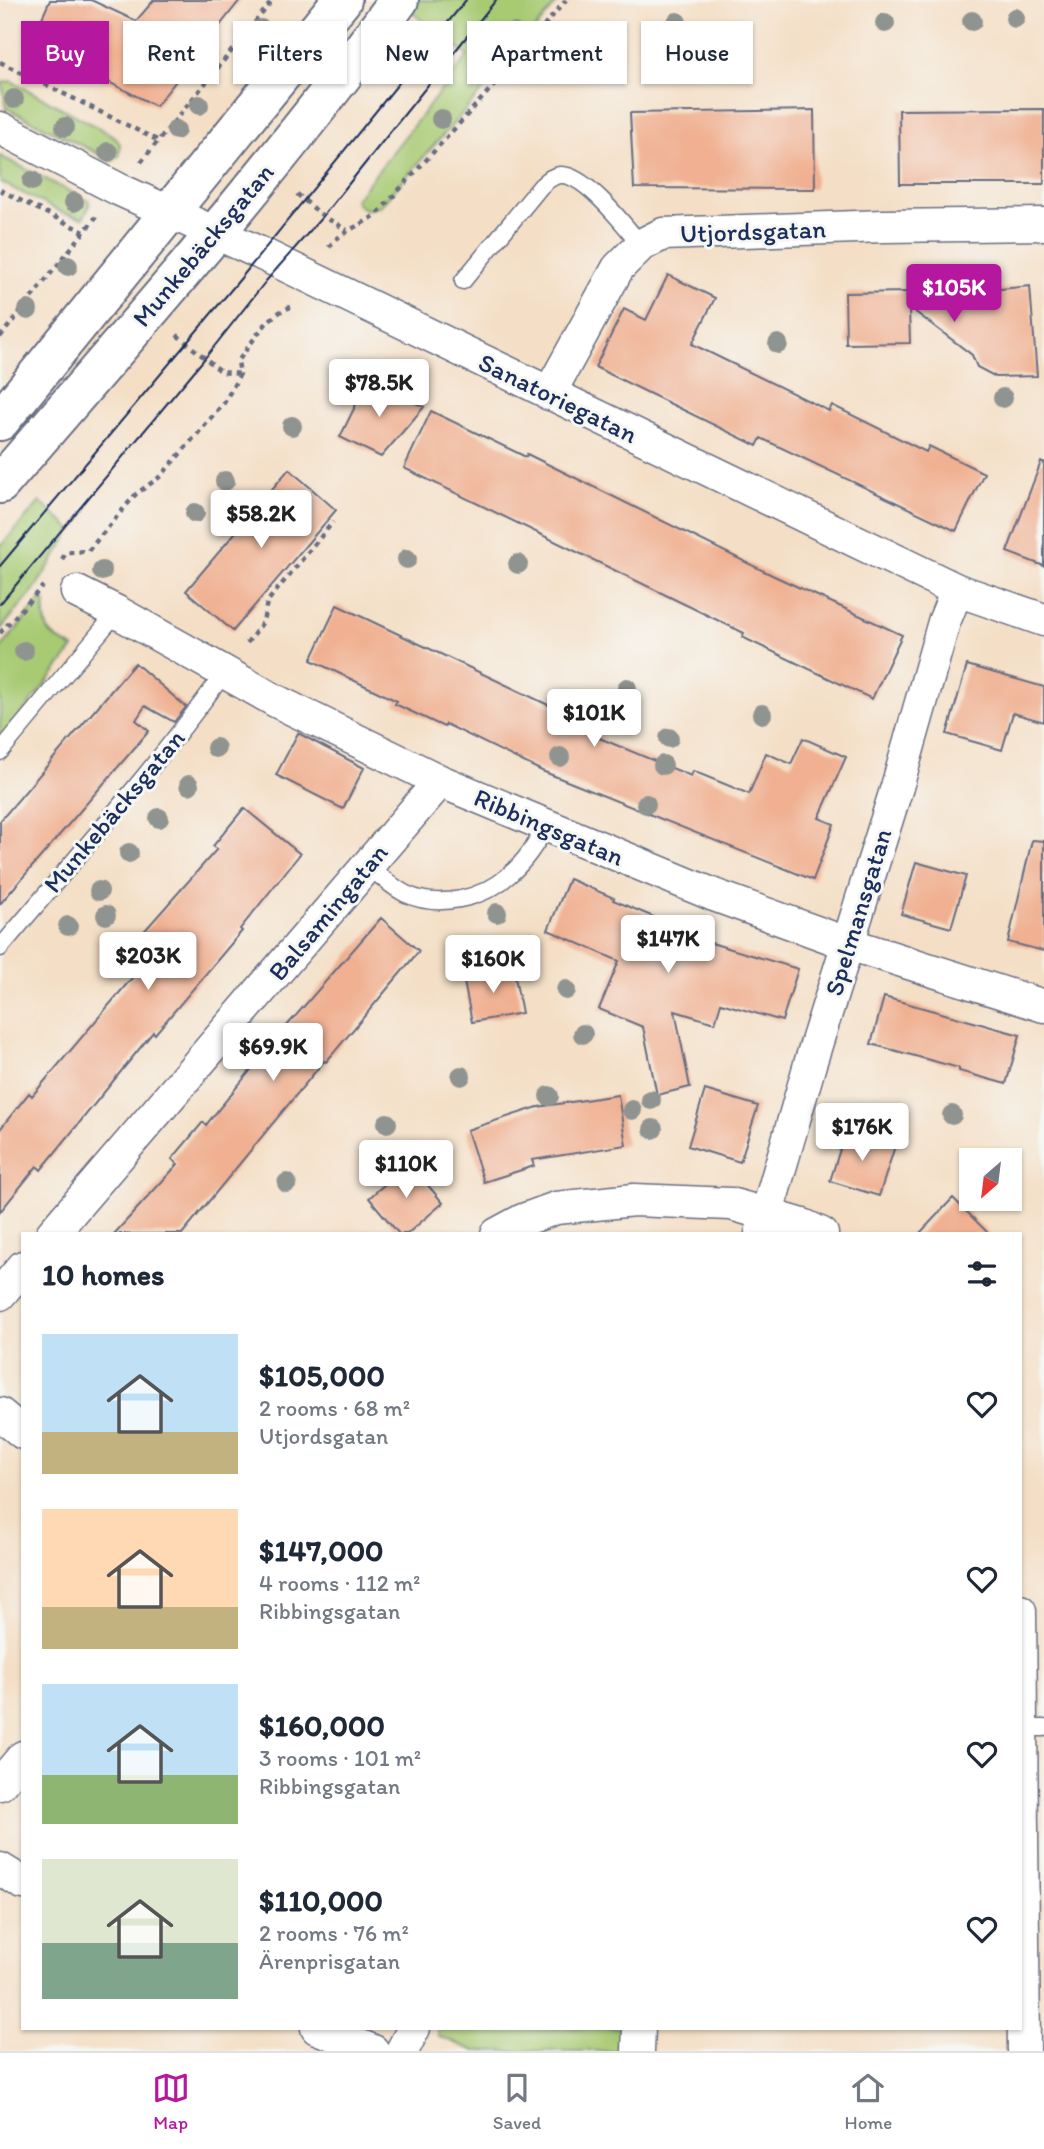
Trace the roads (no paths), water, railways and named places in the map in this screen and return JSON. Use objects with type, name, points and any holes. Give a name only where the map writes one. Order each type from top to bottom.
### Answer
[{"type":"street","name":"Munkebäcksgatan","points":[[0,421],[342,0]]},
{"type":"street","name":"Munkebäcksgatan","points":[[0,484],[214,233],[399,0]]},
{"type":"street","name":"Sanatoriegatan","points":[[0,128],[169,213],[312,278],[957,590],[1044,620]]},
{"type":"street","name":"Utjordsgatan","points":[[549,394],[618,268],[641,245],[663,234],[884,226],[1044,225]]},
{"type":"street","name":"Spelmansgatan","points":[[764,1224],[944,622],[957,590]]},
{"type":"street","name":"Ribbingsgatan","points":[[78,592],[117,611],[276,701],[440,781],[651,870],[849,944],[1044,1006]]},
{"type":"street","name":"Balsamingatan","points":[[54,1232],[440,781]]},
{"type":"street","points":[[500,1232],[556,1208],[634,1200],[731,1204],[764,1224],[803,1225],[818,1232]]},
{"type":"street","points":[[0,1294],[21,1269]]},
{"type":"street","points":[[0,1414],[21,1431]]},
{"type":"street","points":[[1022,1633],[1044,1633]]},
{"type":"street","points":[[1022,1641],[1033,1728],[1024,2051]]},
{"type":"street","points":[[0,1784],[21,1759]]},
{"type":"street","points":[[0,1869],[21,1882]]},
{"type":"street","points":[[321,2030],[366,2050]]},
{"type":"street","points":[[402,2051],[413,2030]]},
{"type":"street","points":[[638,2051],[639,2030]]},
{"type":"lane","points":[[463,281],[551,177],[562,175],[575,178],[604,204],[641,245]]},
{"type":"lane","points":[[0,752],[117,611]]},
{"type":"lane","name":"Munkebäcksgatan","points":[[0,947],[121,806],[225,672]]},
{"type":"lane","points":[[368,865],[407,894],[430,900],[457,899],[491,888],[506,878],[527,856],[548,825]]},
{"type":"tram line","points":[[0,566],[241,278],[466,0]]},
{"type":"tram line","points":[[0,604],[266,281],[323,216],[496,0]]}]
